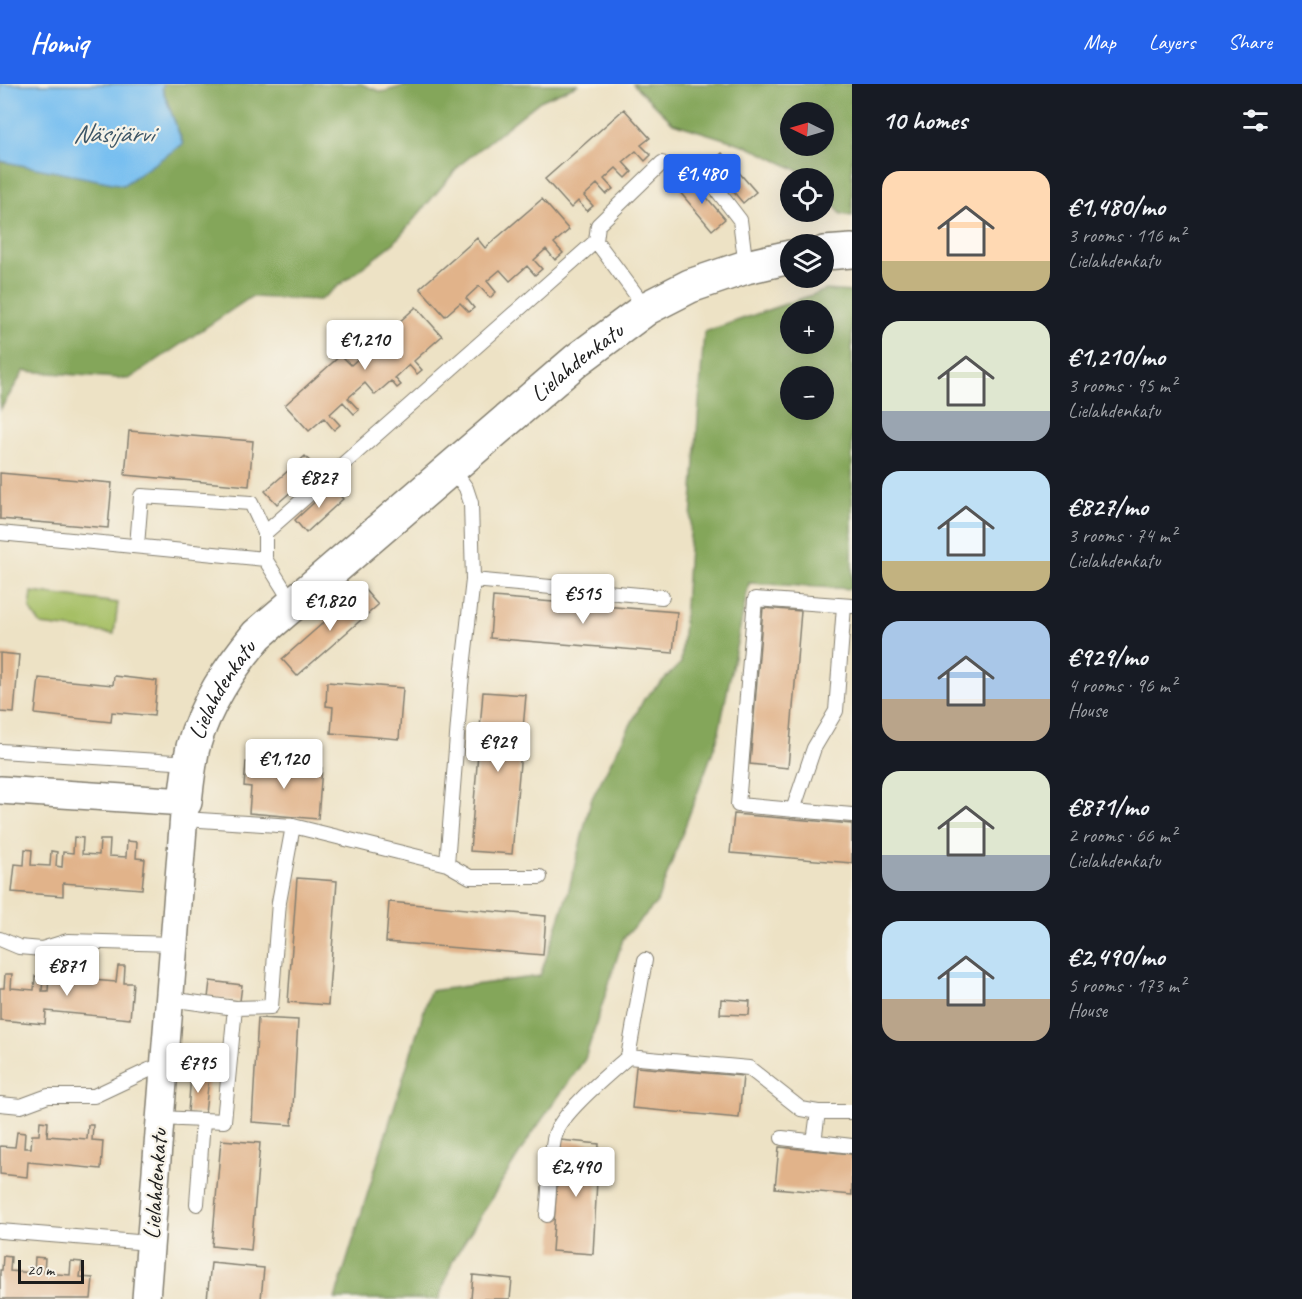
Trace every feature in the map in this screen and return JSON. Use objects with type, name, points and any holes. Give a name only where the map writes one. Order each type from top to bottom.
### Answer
[{"type":"street","points":[[834,252],[852,251]]},
{"type":"street","name":"Lielahdenkatu","points":[[146,1299],[184,811],[190,763],[201,725],[216,692],[238,658],[257,635],[577,360],[647,308],[690,286],[746,267],[780,258]]},
{"type":"street","points":[[0,790],[184,811]]},
{"type":"lane","points":[[265,533],[596,241],[598,225],[662,163]]},
{"type":"lane","points":[[707,177],[740,220],[746,267]]},
{"type":"lane","points":[[596,241],[647,308]]},
{"type":"lane","points":[[447,864],[461,685],[473,580],[471,503],[466,488],[452,468]]},
{"type":"lane","points":[[137,546],[141,496],[251,504],[265,533],[265,559],[293,604]]},
{"type":"lane","points":[[0,533],[265,559]]},
{"type":"lane","points":[[473,580],[662,597]]},
{"type":"lane","points":[[793,810],[814,748],[836,711],[848,606],[755,599],[738,805],[793,810],[852,815]]},
{"type":"lane","points":[[0,751],[190,763]]},
{"type":"lane","points":[[184,811],[294,826],[447,864],[470,876],[540,877]]},
{"type":"lane","points":[[169,999],[236,1008],[271,1007],[279,902],[294,826]]},
{"type":"lane","points":[[0,939],[19,947],[42,949],[68,940],[174,944]]},
{"type":"lane","points":[[548,1215],[554,1143],[559,1126],[603,1079],[628,1057],[645,960]]},
{"type":"lane","points":[[160,1118],[224,1121],[236,1008]]},
{"type":"lane","points":[[628,1057],[749,1068],[794,1104],[809,1111],[852,1112]]},
{"type":"lane","points":[[0,1104],[21,1106],[48,1096],[94,1096],[164,1065]]},
{"type":"lane","points":[[814,1142],[818,1112]]},
{"type":"lane","points":[[197,1204],[203,1120]]},
{"type":"lane","points":[[782,1138],[852,1146]]},
{"type":"lane","points":[[0,1231],[150,1243]]},
{"type":"green space","points":[[164,84],[361,84],[382,92],[411,84],[579,84],[540,101],[461,164],[394,243],[320,300],[251,297],[129,379],[24,371],[0,410],[0,161],[35,167],[183,144],[162,88]]},
{"type":"green space","points":[[633,84],[852,84],[852,216],[841,214],[834,205],[834,168],[793,168],[747,146],[673,123]]},
{"type":"green space","points":[[826,290],[852,292],[852,589],[749,583],[718,737],[657,902],[623,939],[585,1059],[529,1138],[453,1260],[439,1299],[335,1299],[430,991],[540,976],[568,893],[591,800],[644,699],[681,663],[704,332],[780,306],[780,354],[834,354],[834,300],[797,300]]},
{"type":"green space","points":[[32,592],[118,603],[114,634],[41,625],[30,609]]},
{"type":"water","name":"Näsijärvi","points":[[0,84],[164,84],[162,88],[183,144],[123,185],[0,161]]},
{"type":"building","points":[[624,109],[650,138],[641,145],[651,155],[645,161],[636,151],[623,162],[632,172],[626,178],[616,168],[604,179],[613,189],[606,194],[597,184],[584,196],[593,206],[587,211],[578,201],[571,208],[545,179]]},
{"type":"building","points":[[722,153],[756,192],[743,203],[710,164]]},
{"type":"building","points":[[692,180],[725,219],[712,230],[679,191]]},
{"type":"building","points":[[542,199],[569,230],[554,243],[563,253],[555,260],[546,249],[534,260],[542,269],[535,275],[527,266],[510,281],[500,270],[487,281],[496,292],[490,298],[479,286],[466,298],[474,308],[469,312],[460,303],[445,316],[420,288],[477,238],[485,248]]},
{"type":"building","points":[[416,307],[442,336],[414,361],[422,370],[417,374],[409,365],[395,378],[401,385],[397,388],[391,381],[375,395],[365,383],[348,398],[359,410],[354,414],[343,402],[330,414],[340,425],[334,430],[324,418],[309,431],[285,405],[341,355],[351,365]]},
{"type":"building","points":[[129,431],[253,441],[249,486],[125,475]]},
{"type":"building","points":[[305,456],[317,469],[277,504],[265,491]]},
{"type":"building","points":[[0,473],[112,483],[108,528],[0,519]]},
{"type":"building","points":[[332,486],[343,499],[306,533],[295,520]]},
{"type":"building","points":[[363,588],[378,605],[297,676],[282,659]]},
{"type":"building","points":[[493,597],[677,612],[673,653],[490,638]]},
{"type":"building","points":[[763,608],[801,611],[788,768],[750,764]]},
{"type":"building","points":[[0,653],[19,655],[14,713],[0,712]]},
{"type":"building","points":[[114,676],[157,681],[154,716],[112,712],[111,722],[35,714],[39,678],[113,685]]},
{"type":"building","points":[[327,682],[403,688],[399,739],[331,733],[333,707],[326,706]]},
{"type":"building","points":[[483,692],[526,695],[512,854],[470,851]]},
{"type":"building","points":[[246,762],[322,768],[318,819],[249,813],[251,787],[244,786]]},
{"type":"building","points":[[734,814],[852,824],[852,863],[730,853]]},
{"type":"building","points":[[74,837],[83,838],[82,854],[99,855],[100,840],[110,840],[109,856],[126,857],[127,841],[137,842],[136,858],[145,859],[142,889],[63,883],[63,896],[12,892],[15,864],[24,865],[25,849],[32,850],[31,865],[50,866],[51,851],[57,852],[56,866],[62,867],[63,852],[73,853]]},
{"type":"building","points":[[297,878],[337,881],[328,1005],[288,1002]]},
{"type":"building","points":[[389,902],[546,916],[543,955],[386,942]]},
{"type":"building","points":[[60,961],[70,962],[69,978],[83,979],[84,962],[94,963],[92,980],[116,982],[118,966],[125,966],[124,983],[133,983],[130,1019],[46,1011],[45,1024],[0,1020],[0,988],[4,988],[5,974],[12,974],[11,988],[34,990],[35,976],[43,977],[42,991],[48,991],[49,977],[59,978]]},
{"type":"building","points":[[210,981],[242,985],[240,1001],[208,998]]},
{"type":"building","points":[[721,999],[750,1001],[749,1015],[720,1014]]},
{"type":"building","points":[[258,1018],[298,1020],[292,1125],[252,1122]]},
{"type":"building","points":[[636,1067],[743,1076],[739,1118],[632,1108]]},
{"type":"building","points":[[191,1075],[209,1077],[205,1114],[188,1112]]},
{"type":"building","points":[[40,1121],[48,1122],[47,1136],[87,1139],[88,1125],[93,1125],[92,1140],[103,1141],[101,1169],[28,1162],[27,1177],[0,1174],[0,1146],[15,1147],[17,1132],[25,1133],[24,1148],[31,1148],[32,1135],[39,1135]]},
{"type":"building","points":[[221,1140],[260,1143],[251,1250],[212,1246]]},
{"type":"building","points":[[560,1140],[599,1144],[593,1254],[552,1251]]},
{"type":"building","points":[[779,1147],[852,1154],[852,1195],[775,1188]]},
{"type":"building","points":[[3,1256],[11,1257],[10,1271],[34,1273],[35,1257],[45,1258],[44,1273],[70,1275],[71,1261],[82,1262],[80,1277],[93,1278],[91,1299],[0,1299],[0,1270],[2,1270]]},
{"type":"building","points":[[211,1263],[264,1268],[261,1299],[207,1299]]},
{"type":"building","points":[[473,1275],[512,1279],[510,1299],[471,1299]]}]
